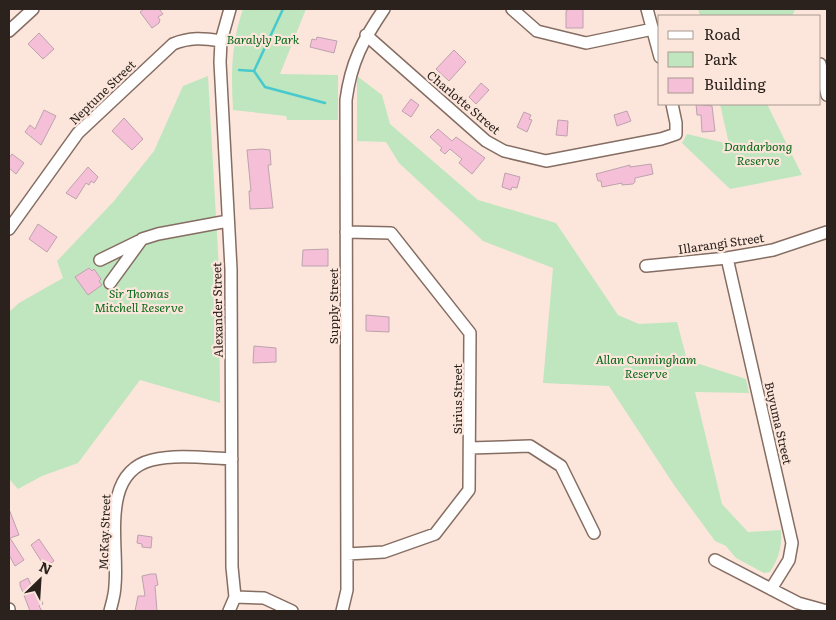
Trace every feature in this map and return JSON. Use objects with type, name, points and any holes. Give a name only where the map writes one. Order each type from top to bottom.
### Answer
[{"type":"street","points":[[9,30],[33,9]]},
{"type":"street","name":"Alexander Street","points":[[229,611],[235,597],[232,567],[231,269],[221,111],[221,41],[230,9]]},
{"type":"street","name":"Supply Street","points":[[342,611],[347,590],[346,99],[350,72],[366,35],[384,9]]},
{"type":"street","points":[[512,9],[537,30],[586,44],[653,29]]},
{"type":"street","points":[[647,9],[658,48]]},
{"type":"street","name":"Charlotte Street","points":[[366,35],[486,141],[504,151],[546,161],[661,139],[676,134],[672,105]]},
{"type":"street","name":"Neptune Street","points":[[9,229],[78,133],[174,44],[184,39],[195,38],[221,41]]},
{"type":"street","points":[[821,68],[827,95]]},
{"type":"street","points":[[100,260],[142,239],[158,234],[228,221]]},
{"type":"street","name":"Sirius Street","points":[[346,232],[391,233],[470,333],[469,490],[435,534],[384,552],[346,554]]},
{"type":"street","name":"Illarangi Street","points":[[646,266],[728,258],[773,250],[827,232]]},
{"type":"street","points":[[110,283],[142,239]]},
{"type":"street","name":"Buyuma Street","points":[[728,258],[792,543],[789,560],[771,589]]},
{"type":"street","points":[[470,448],[530,446],[561,466],[594,533]]},
{"type":"street","name":"McKay Street","points":[[110,611],[116,586],[116,500],[125,478],[137,466],[152,460],[232,458]]},
{"type":"street","points":[[715,560],[798,603],[827,611]]},
{"type":"street","points":[[235,597],[259,597],[292,611]]},
{"type":"green space","name":"Baralyly Park","points":[[243,9],[306,9],[280,74],[338,75],[338,120],[287,120],[286,116],[233,110],[234,47]]},
{"type":"green space","points":[[698,9],[795,10],[792,15],[700,15]]},
{"type":"green space","name":"Sir Thomas Mitchell Reserve","points":[[208,76],[219,270],[220,403],[140,380],[78,463],[42,476],[18,489],[9,479],[9,312],[19,303],[63,278],[57,261],[114,201],[154,151],[183,86]]},
{"type":"green space","name":"Allan Cunningham Reserve","points":[[357,76],[382,95],[390,124],[478,200],[556,223],[618,315],[639,324],[677,322],[687,360],[746,379],[749,393],[695,392],[722,504],[748,532],[781,530],[779,552],[770,572],[764,573],[736,558],[726,546],[715,541],[674,485],[609,386],[543,383],[553,268],[483,241],[399,163],[386,142],[357,141]]},
{"type":"green space","name":"Dandarbong Reserve","points":[[720,105],[767,105],[802,175],[730,189],[682,143],[687,134],[729,144]]},
{"type":"building","points":[[144,9],[159,9],[163,14],[158,17],[159,23],[152,28],[140,12]]},
{"type":"building","points":[[569,9],[583,9],[583,28],[566,28],[566,11]]},
{"type":"building","points":[[39,33],[54,49],[43,59],[28,44]]},
{"type":"building","points":[[317,37],[337,41],[334,53],[310,47],[312,39],[316,40]]},
{"type":"building","points":[[454,50],[466,62],[449,81],[436,69]]},
{"type":"building","points":[[481,83],[489,90],[476,104],[469,97]]},
{"type":"building","points":[[411,99],[419,105],[411,117],[402,111]]},
{"type":"building","points":[[696,105],[712,106],[715,131],[702,132],[701,115],[697,115]]},
{"type":"building","points":[[44,110],[56,116],[41,145],[25,132],[30,125],[35,129]]},
{"type":"building","points":[[627,111],[631,121],[617,126],[614,115]]},
{"type":"building","points":[[524,112],[531,115],[529,119],[532,120],[527,132],[517,127]]},
{"type":"building","points":[[124,118],[143,139],[132,150],[112,131]]},
{"type":"building","points":[[558,120],[568,121],[567,136],[556,135]]},
{"type":"building","points":[[438,129],[452,141],[456,137],[485,158],[472,174],[459,163],[462,159],[450,149],[445,154],[440,150],[442,148],[430,137]]},
{"type":"building","points":[[247,150],[270,150],[271,165],[268,165],[273,208],[250,209],[249,191],[251,191]]},
{"type":"building","points":[[12,154],[24,163],[16,174],[9,168],[9,158]]},
{"type":"building","points":[[651,164],[653,174],[635,178],[633,184],[622,185],[622,183],[602,187],[601,181],[598,181],[596,174],[630,165],[630,167]]},
{"type":"building","points":[[88,167],[98,177],[94,183],[91,181],[89,185],[86,183],[76,199],[66,193]]},
{"type":"building","points":[[505,173],[520,177],[517,188],[512,187],[511,190],[502,187]]},
{"type":"building","points":[[38,224],[57,237],[47,252],[29,239]]},
{"type":"building","points":[[328,249],[328,266],[302,266],[303,250]]},
{"type":"building","points":[[89,268],[92,271],[94,269],[101,279],[99,281],[102,285],[88,295],[75,277]]},
{"type":"building","points":[[366,315],[389,317],[389,332],[366,331]]},
{"type":"building","points":[[254,346],[276,348],[276,362],[253,363]]},
{"type":"building","points":[[9,509],[19,535],[10,538],[24,560],[15,566],[9,555]]},
{"type":"building","points":[[138,535],[152,537],[151,548],[142,547],[142,544],[137,543]]},
{"type":"building","points":[[39,539],[54,561],[45,567],[31,545]]},
{"type":"building","points":[[156,574],[158,585],[155,586],[157,611],[135,611],[138,596],[145,596],[142,576]]},
{"type":"building","points":[[28,578],[35,595],[39,594],[43,604],[39,606],[42,611],[30,611],[20,585],[20,582]]},
{"type":"waterway","points":[[239,70],[254,71],[283,9]]},
{"type":"waterway","points":[[254,71],[265,87],[325,103]]}]
